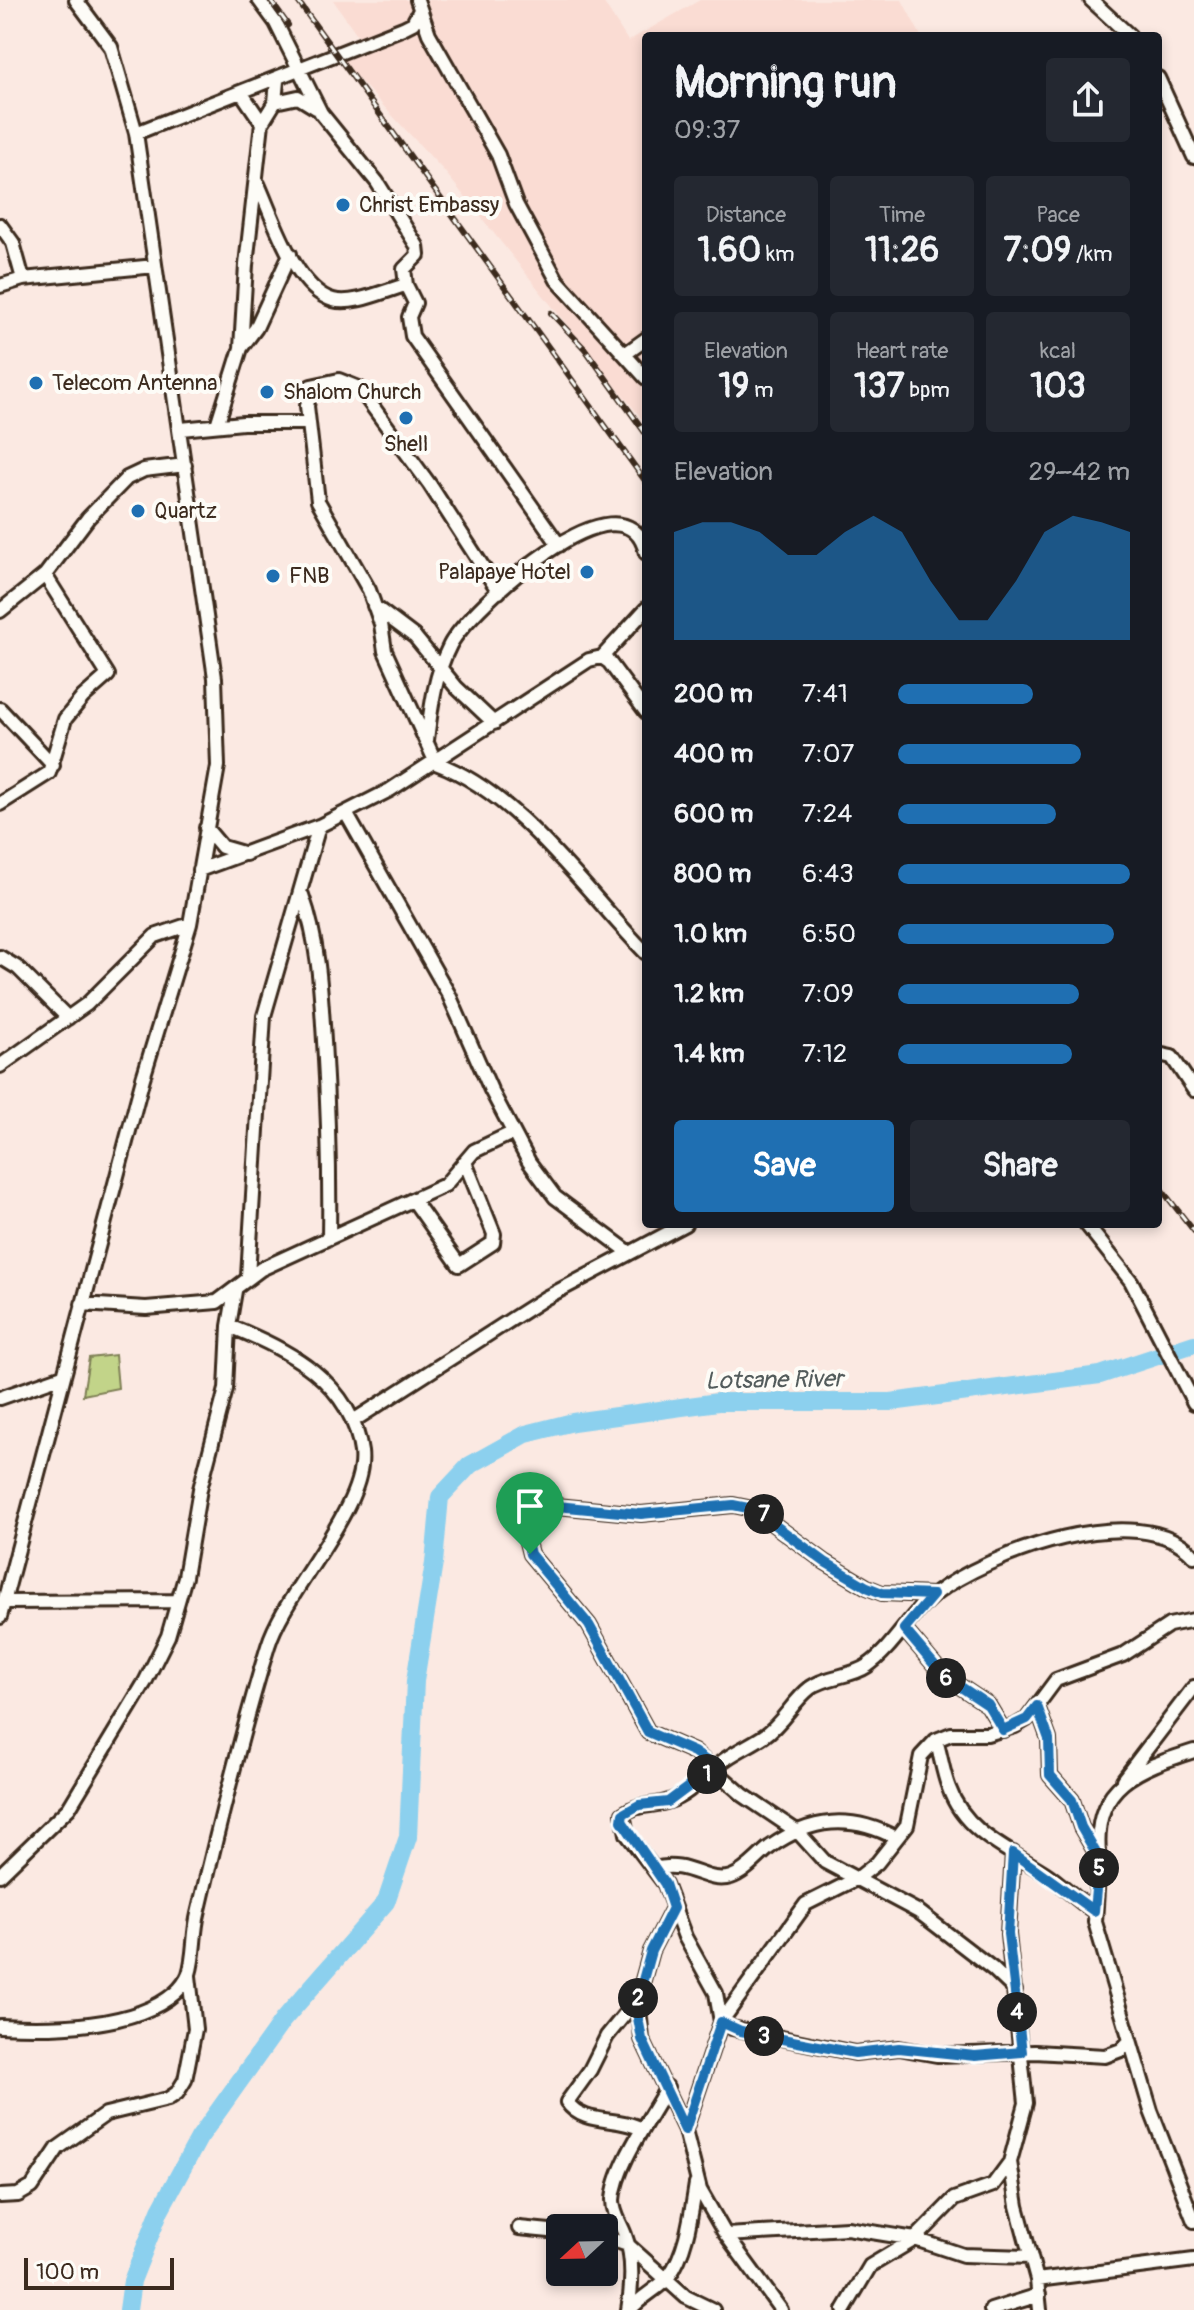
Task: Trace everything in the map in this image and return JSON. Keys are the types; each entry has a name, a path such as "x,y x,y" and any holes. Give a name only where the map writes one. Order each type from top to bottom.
{"street":[{"path":"0,1617 143,1078 190,924 218,766 215,678 136,133 111,47 76,0"},
{"path":"259,0 276,23 321,113"},
{"path":"1091,0 1122,32"},
{"path":"136,133 277,81 403,28 413,23 418,5"},
{"path":"418,5 456,84 498,155 516,204 557,280 642,373"},
{"path":"217,425 241,348 246,265 262,123 275,102 277,81"},
{"path":"1162,87 1194,157"},
{"path":"241,92 262,123"},
{"path":"275,102 298,97 311,103 377,182 417,246 418,255 404,269 406,285 415,303 409,317 412,336 559,545"},
{"path":"257,183 290,254 315,290 334,301 406,285"},
{"path":"0,225 13,243 23,279"},
{"path":"241,348 256,328 290,254"},
{"path":"0,286 23,279 155,266"},
{"path":"625,354 642,342"},
{"path":"499,592 430,485 359,388 339,380 311,386 307,392 318,501 374,606 385,651 436,763 462,772 485,788 539,837 642,949"},
{"path":"181,429 309,423"},
{"path":"0,611 45,575 88,518 127,478 144,470 185,465"},
{"path":"427,742 441,666 451,643 499,592 582,531 619,521 633,528 642,545"},
{"path":"0,804 49,773 65,719 83,697 108,675 45,575"},
{"path":"374,606 415,637 456,687 494,723"},
{"path":"199,870 319,826 436,763 570,671 589,660 602,657 642,613"},
{"path":"602,657 618,672 642,706"},
{"path":"0,709 53,765"},
{"path":"346,813 453,1003 512,1133 555,1197 630,1253"},
{"path":"248,1276 264,1016 302,895 319,826"},
{"path":"206,828 222,847 246,854"},
{"path":"302,895 312,929 320,980 330,1168 329,1238"},
{"path":"0,1066 68,1018 109,984 155,936 190,924"},
{"path":"0,957 18,968 68,1018"},
{"path":"1162,1055 1172,1057 1194,1090"},
{"path":"82,1304 122,1308 191,1307 217,1302 235,1291 248,1276 445,1185 474,1151 512,1133"},
{"path":"414,1201 459,1265 493,1243 494,1234 465,1162"},
{"path":"353,1421 545,1298 677,1228"},
{"path":"1089,1228 1131,1281 1194,1403"},
{"path":"0,1875 69,1808 145,1682 168,1636 200,1489 226,1389 229,1326 235,1291"},
{"path":"0,2196 18,2195 32,2187 58,2148 106,2114 168,2099 177,2093 185,2080 195,2029 189,1976 197,1917 247,1713 275,1621 342,1518 361,1468 361,1453 353,1421 343,1403 293,1354 229,1326"},
{"path":"0,1398 63,1376"},
{"path":"933,1595 882,1593 867,1587 825,1562 753,1509 733,1505 641,1514 521,1506 530,1554 589,1625 648,1732 694,1752 715,1767 743,1795 798,1832 825,1862 932,1921 1015,1990"},
{"path":"721,2022 716,1993 673,1908 665,1884 627,1834 623,1814 639,1805 668,1802 767,1734 809,1689 866,1667 933,1595 1013,1553 1102,1531 1128,1531 1173,1539 1194,1556"},
{"path":"4,1602 178,1601"},
{"path":"685,2130 721,2022 806,1904 858,1878 877,1863 907,1825 912,1811 913,1779 921,1756 936,1740 951,1734 1003,1730 1027,1719 1056,1680 1123,1655 1169,1625 1194,1620"},
{"path":"904,1629 943,1675 988,1705 1003,1730"},
{"path":"1194,1687 1103,1810 1097,1835 1099,1858 1094,1911 1151,2111 1194,2221"},
{"path":"1037,1706 1049,1739 1050,1775 1072,1800 1081,1827 1099,1858"},
{"path":"936,1740 956,1803 984,1836 1094,1911"},
{"path":"1121,1783 1142,1770 1194,1751"},
{"path":"654,1869 679,1865 718,1879 730,1877 771,1847 812,1825 846,1821 876,1828 896,1838"},
{"path":"844,2310 870,2266 915,2239 950,2201 993,2185 1010,2162 1026,2103 1008,1934 1013,1853"},
{"path":"673,1908 651,1951 638,1998 642,2039 685,2130 697,2181 726,2235 781,2310"},
{"path":"0,2026 63,2027 141,2012 175,1993 189,1976"},
{"path":"638,1998 607,2036 590,2070 567,2102 587,2116 630,2123 641,2129"},
{"path":"721,2022 753,2034 855,2053 899,2048 962,2056 1022,2052 1105,2056 1121,2050 1129,2042"},
{"path":"629,2310 628,2245 616,2218 613,2196 641,2129 667,2087"},
{"path":"1010,2162 1037,2280 1040,2310"},
{"path":"629,2310 641,2296 667,2278 684,2242 697,2181"},
{"path":"519,2228 546,2231"},
{"path":"726,2235 847,2228 915,2239 963,2255 1031,2257"},
{"path":"618,2242 628,2245 686,2297 713,2310"},
{"path":"1037,2280 1194,2260"},
{"path":"991,2310 1039,2295"}],"shaded area":[{"path":"333,0 602,0 628,41 642,33 642,419 445,172 335,54 363,43"},
{"path":"700,0 902,0 919,32 644,32"}],"green space":[{"path":"115,1355 118,1388 83,1395 89,1358"}],"waterway":[{"name":"Lotsane River","path":"128,2310 132,2281 160,2210 199,2138 283,2020 386,1902 408,1837 415,1681 434,1563 440,1497 470,1465 526,1434 573,1422 718,1402 891,1402 1100,1375 1194,1344"}],"railway":[{"path":"270,0 288,25"},
{"path":"297,0 642,476"},
{"path":"551,313 585,349 642,428"},
{"path":"1162,1190 1194,1231"}],"place":[{"name":"Christ Embassy","path":"343,205"},
{"name":"Telecom Antenna","path":"36,383"},
{"name":"Shalom Church","path":"267,392"},
{"name":"Shell","path":"406,418"},
{"name":"Quartz","path":"138,511"},
{"name":"Palapaye Hotel","path":"587,572"},
{"name":"FNB","path":"273,576"}],"route":[{"path":"525,1503 587,1512 641,1514 733,1505 761,1512 825,1562 867,1587 882,1593 933,1595 904,1629 943,1675 988,1705 1003,1730 1027,1719 1037,1706 1049,1739 1050,1775 1072,1800 1081,1827 1099,1858 1094,1911 1076,1900 1051,1877 1013,1853 1008,1934 1022,2052 937,2055 914,2048 899,2048 840,2052 741,2031 721,2022 705,2062 685,2130 667,2087 646,2049 638,2018 638,1998 651,1951 673,1908 665,1884 627,1834 622,1821 623,1814 639,1805 668,1802 715,1767 694,1752 648,1732 589,1625 530,1554 519,1509 525,1503"}]}
